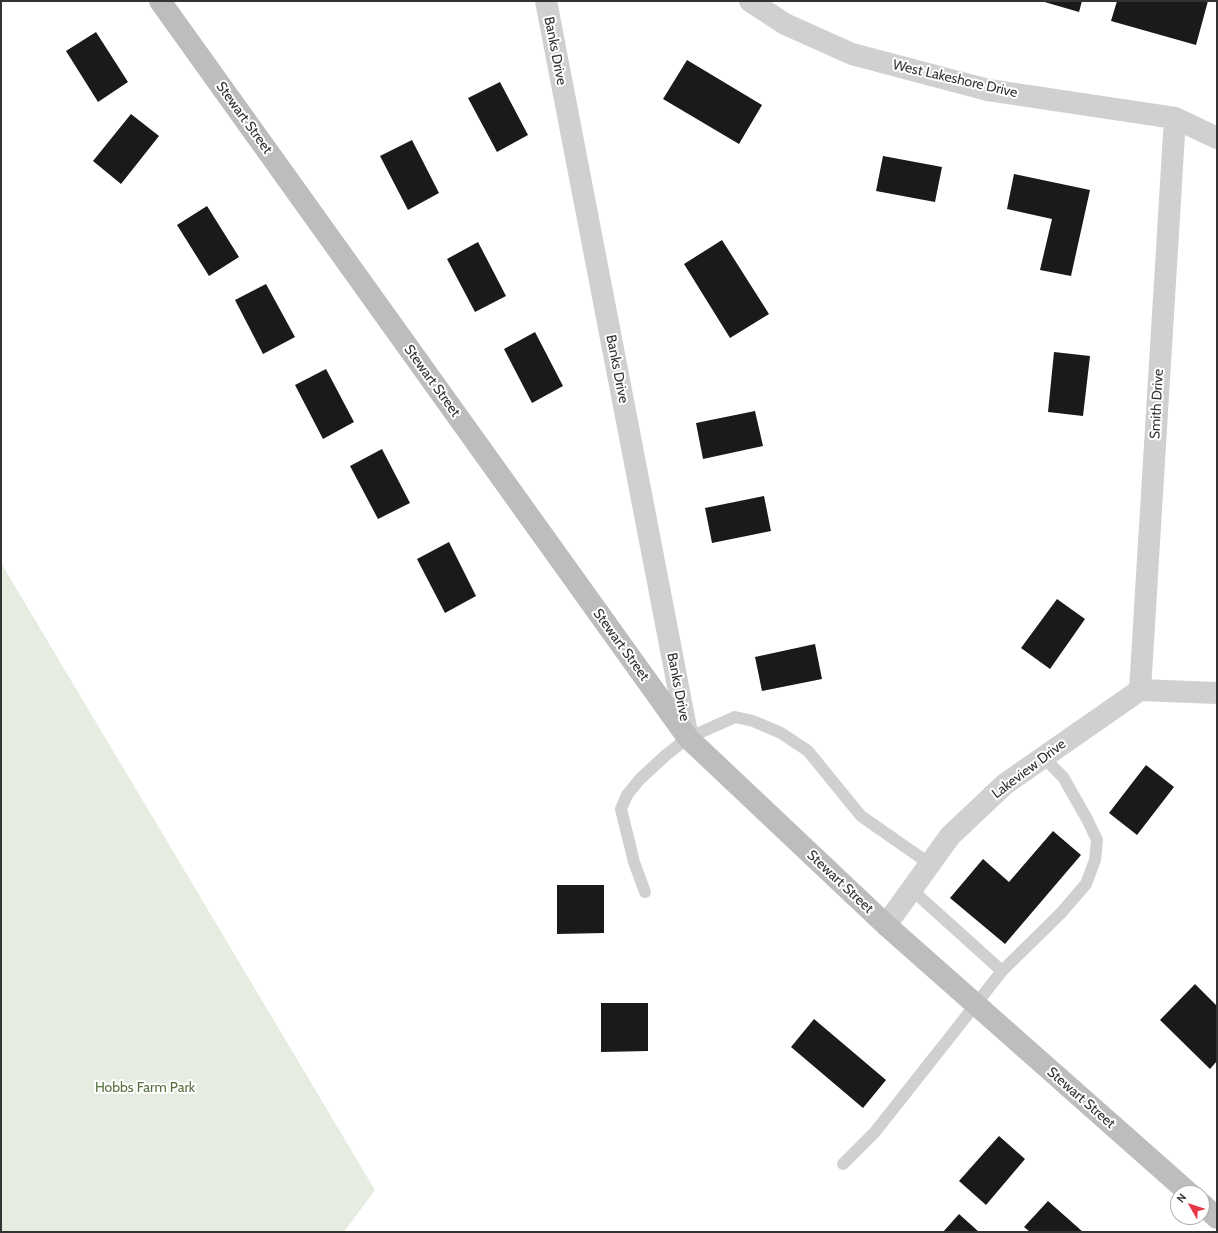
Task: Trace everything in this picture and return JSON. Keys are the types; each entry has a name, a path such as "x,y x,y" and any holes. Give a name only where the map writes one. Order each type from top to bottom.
{"street":[{"name":"Stewart Street","path":"160,1 688,738 886,925 1180,1185"},
{"name":"Banks Drive","path":"546,1 688,738"},
{"name":"West Lakeshore Drive","path":"750,1 785,24 852,54 988,90 1175,118 1217,138"},
{"name":"Smith Drive","path":"1140,690 1175,118"},
{"path":"1140,690 1217,693"},
{"name":"Lakeview Drive","path":"886,925 950,836 1005,784 1140,690"}],"lane":[{"path":"645,892 634,862 621,809 627,795 640,779 666,755 688,738 735,717 753,721 780,733 808,751 861,816 930,864"},
{"path":"843,1164 875,1132 1002,971 1061,913 1086,884 1095,860 1097,840 1063,777 1043,758"},
{"path":"912,890 1002,971"}],"green space":[{"name":"Hobbs Farm Park","path":"1,563 375,1190 344,1232 1,1232"}],"building":[{"path":"1041,1 1082,1 1079,12"},
{"path":"1117,1 1208,1 1196,45 1111,21"},
{"path":"96,32 128,82 98,102 66,51"},
{"path":"687,60 762,105 739,144 663,99"},
{"path":"500,82 528,135 497,152 468,98"},
{"path":"131,114 159,136 121,184 93,161"},
{"path":"412,140 439,193 408,210 380,156"},
{"path":"883,156 942,167 935,202 876,191"},
{"path":"1014,174 1090,190 1071,276 1040,270 1052,219 1007,209"},
{"path":"207,206 239,257 209,276 177,225"},
{"path":"722,240 769,314 730,338 684,264"},
{"path":"478,242 506,296 475,312 447,259"},
{"path":"266,284 295,337 263,354 235,300"},
{"path":"535,332 563,386 532,403 504,349"},
{"path":"1054,352 1090,356 1083,416 1048,412"},
{"path":"326,369 354,422 323,439 295,385"},
{"path":"755,411 763,446 703,459 696,423"},
{"path":"382,449 410,503 378,519 350,466"},
{"path":"764,496 771,531 712,543 705,508"},
{"path":"449,542 476,596 445,613 417,559"},
{"path":"1057,599 1085,619 1050,669 1021,648"},
{"path":"815,644 822,679 762,691 755,657"},
{"path":"1146,765 1174,787 1137,835 1109,813"},
{"path":"1053,831 1081,855 1005,944 950,898 983,859 1009,882"},
{"path":"557,885 604,885 604,933 557,934"},
{"path":"1195,984 1217,1006 1217,1061 1210,1069 1160,1020"},
{"path":"601,1003 648,1003 648,1051 601,1052"},
{"path":"814,1019 886,1080 863,1108 791,1047"},
{"path":"999,1136 1025,1159 986,1205 959,1181"},
{"path":"1048,1201 1083,1232 1030,1232 1024,1227"},
{"path":"959,1214 979,1232 943,1232"}]}
